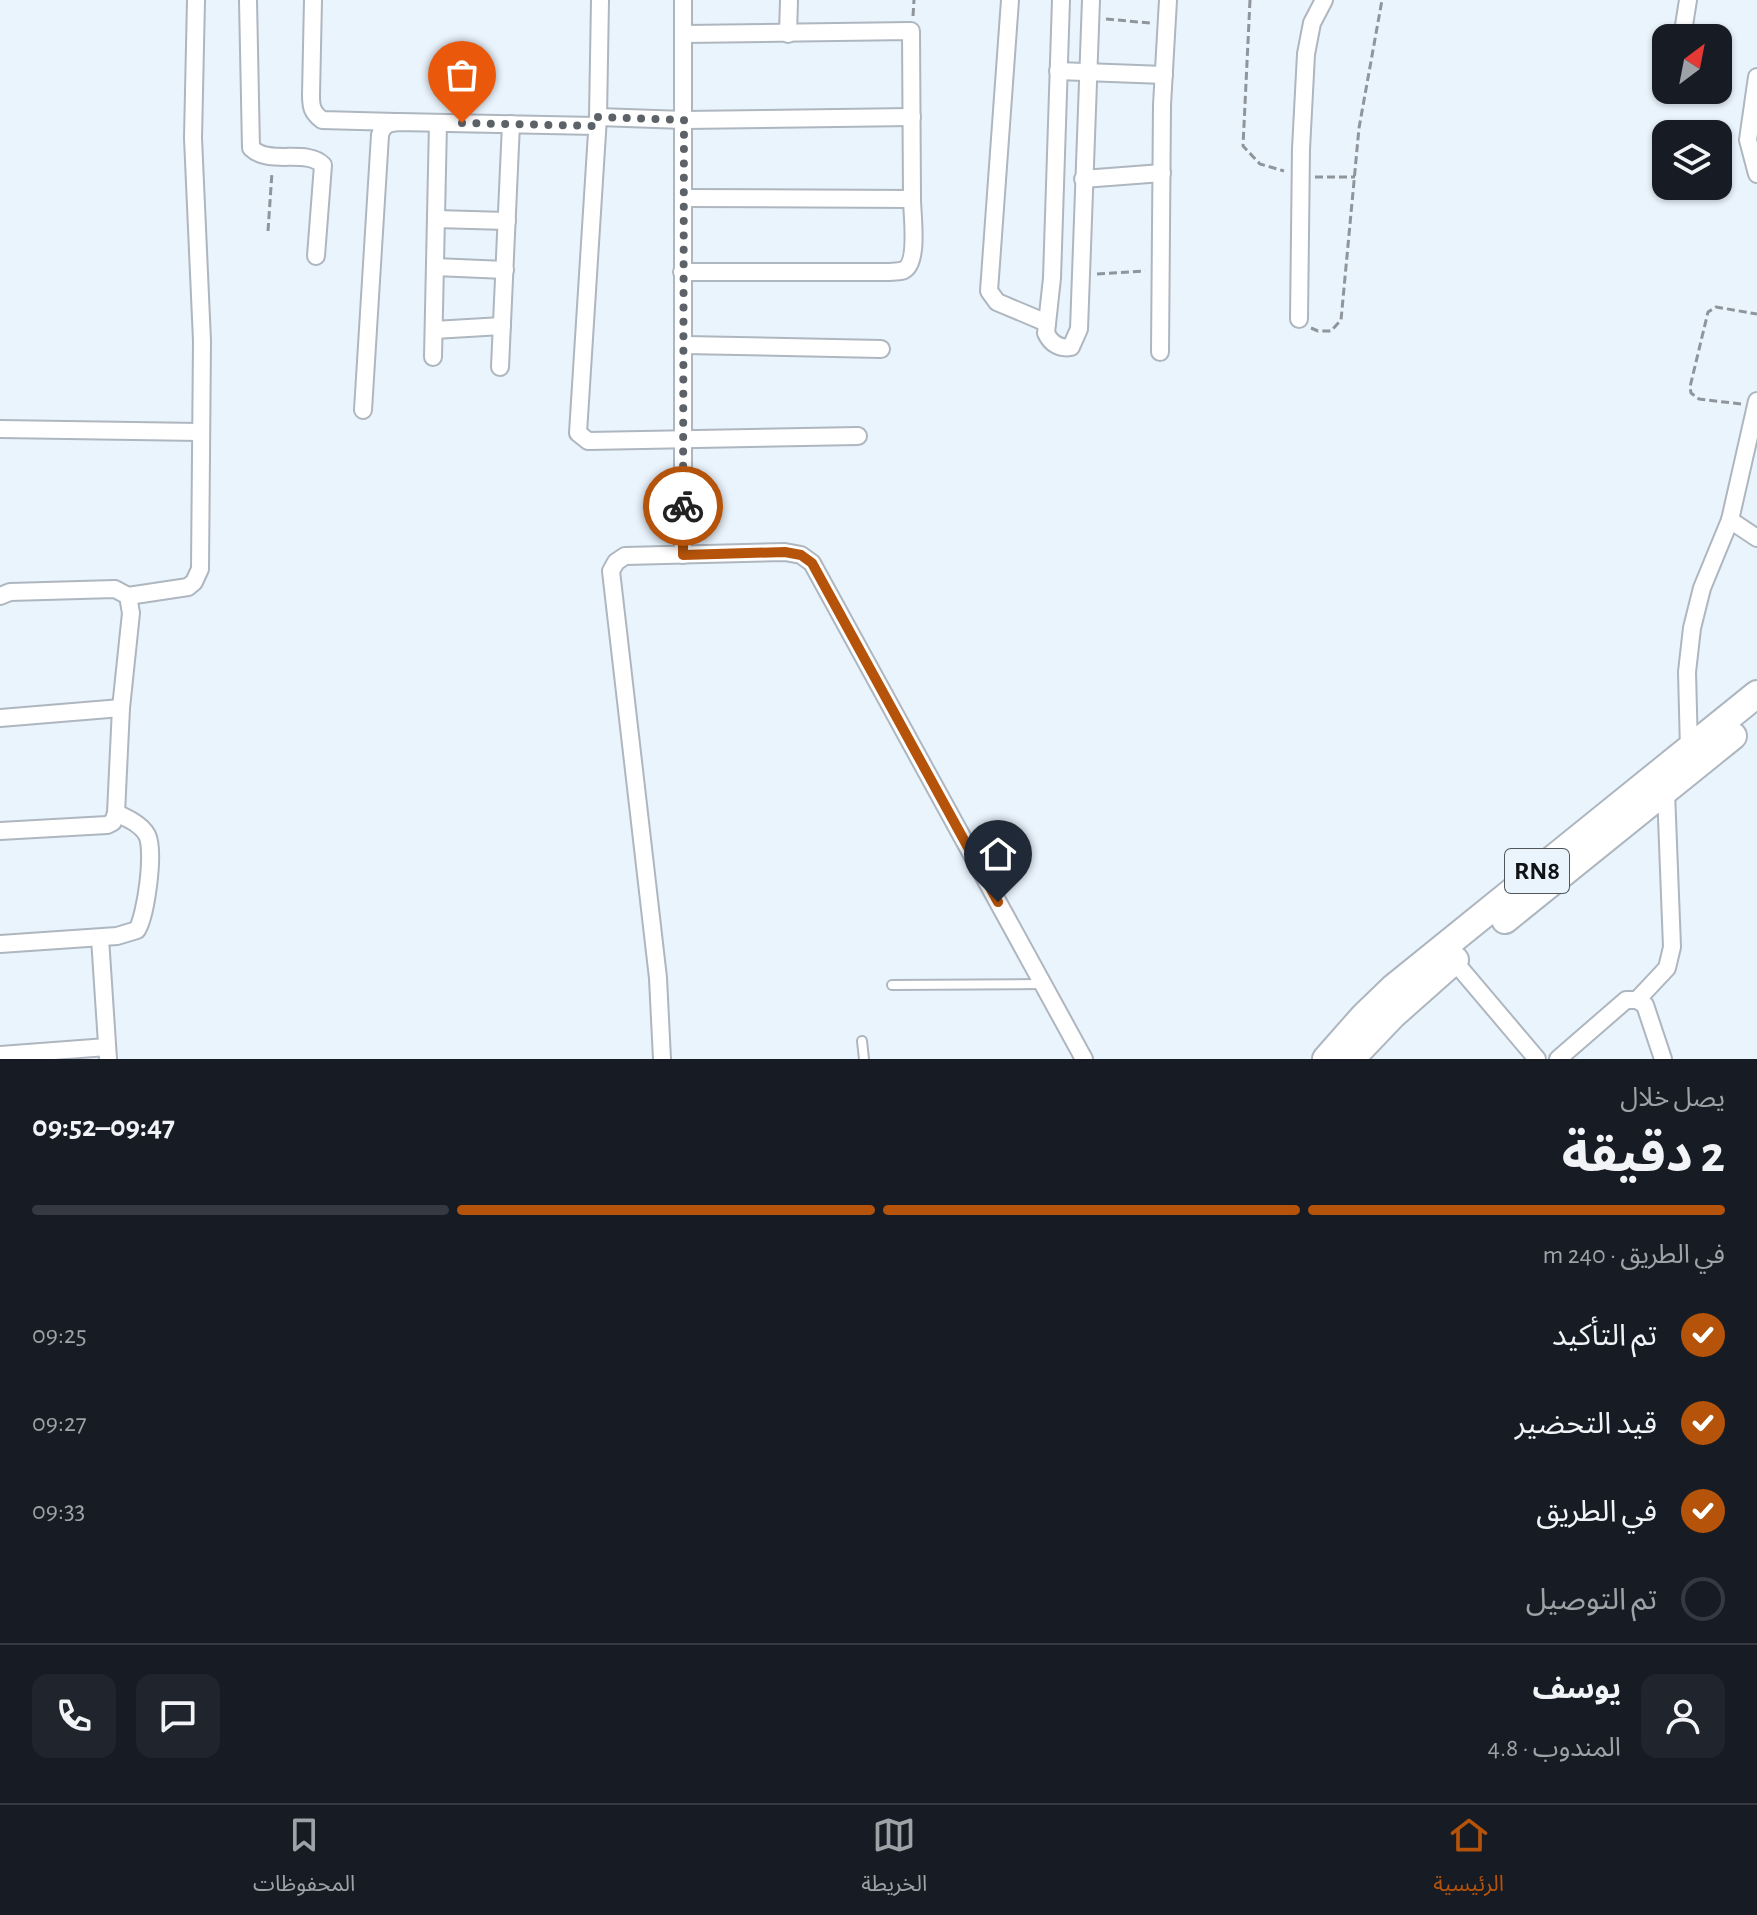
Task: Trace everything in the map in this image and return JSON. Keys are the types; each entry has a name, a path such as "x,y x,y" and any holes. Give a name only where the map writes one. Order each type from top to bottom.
{"main road":[{"name":"RN8","path":"1326,1059 1393,988 1757,694"},
{"name":"RN8","path":"1358,1053 1454,961 1757,716"}],"street":[{"path":"0,596 10,592 115,589 128,596 188,587 198,575 202,341 193,138 196,0"},
{"path":"248,0 251,148 256,153 317,160 323,165 316,256"},
{"path":"313,0 311,107 322,120 511,124 912,117"},
{"path":"600,0 598,122 578,433 588,441 858,436"},
{"path":"683,0 683,555"},
{"path":"788,34 789,0"},
{"path":"1010,0 989,291 997,302 1047,323"},
{"path":"1061,0 1052,278 1046,333 1050,341 1061,347 1071,347 1079,329 1091,0"},
{"path":"1160,352 1168,0"},
{"path":"1299,319 1301,176 1309,34 1324,0"},
{"path":"1684,24 1688,0"},
{"path":"682,272 890,272 904,269 911,262 913,247 911,31 685,34"},
{"path":"1058,71 1164,75"},
{"path":"1757,77 1748,140 1757,174"},
{"path":"363,410 380,135 385,125 399,122"},
{"path":"433,357 438,123"},
{"path":"500,367 511,124"},
{"path":"1083,179 1162,173"},
{"path":"684,198 912,199"},
{"path":"436,219 507,221"},
{"path":"435,267 505,270"},
{"path":"434,330 502,326"},
{"path":"685,345 881,349"},
{"path":"1689,749 1687,672 1692,628 1702,588 1730,520 1757,403"},
{"path":"0,429 200,432"},
{"path":"1730,520 1757,538"},
{"path":"662,1059 659,989 611,571 616,562 625,556 785,552 801,555 812,563 1084,1059"},
{"path":"0,831 109,825 116,813 121,708 131,613 128,596"},
{"path":"0,718 121,708"},
{"path":"1637,1000 1667,968 1672,947 1666,792"},
{"path":"0,944 100,938 134,932 142,921 146,907 148,838 140,826 116,813"},
{"path":"0,1055 108,1053 100,938"},
{"path":"1454,961 1537,1059"},
{"path":"1558,1059 1626,1000 1637,1000 1645,1005 1663,1059"}],"lane":[{"path":"892,985 1043,984"},
{"path":"862,1041 864,1059"}],"path":[{"path":"1250,0 1243,146 1260,164 1301,176 1356,177"},
{"path":"1299,319 1318,331 1331,331 1341,320 1359,128 1382,0"},
{"path":"1090,18 1166,24"},
{"path":"268,231 272,156"},
{"path":"1080,275 1161,270"},
{"path":"1757,314 1716,307 1708,312 1690,387 1693,396 1699,399 1757,403"}],"way so far":[{"path":"462,123 597,126 598,117 684,120 683,506"}],"route":[{"path":"683,506 683,555 785,552 801,555 812,563 998,902"}]}
